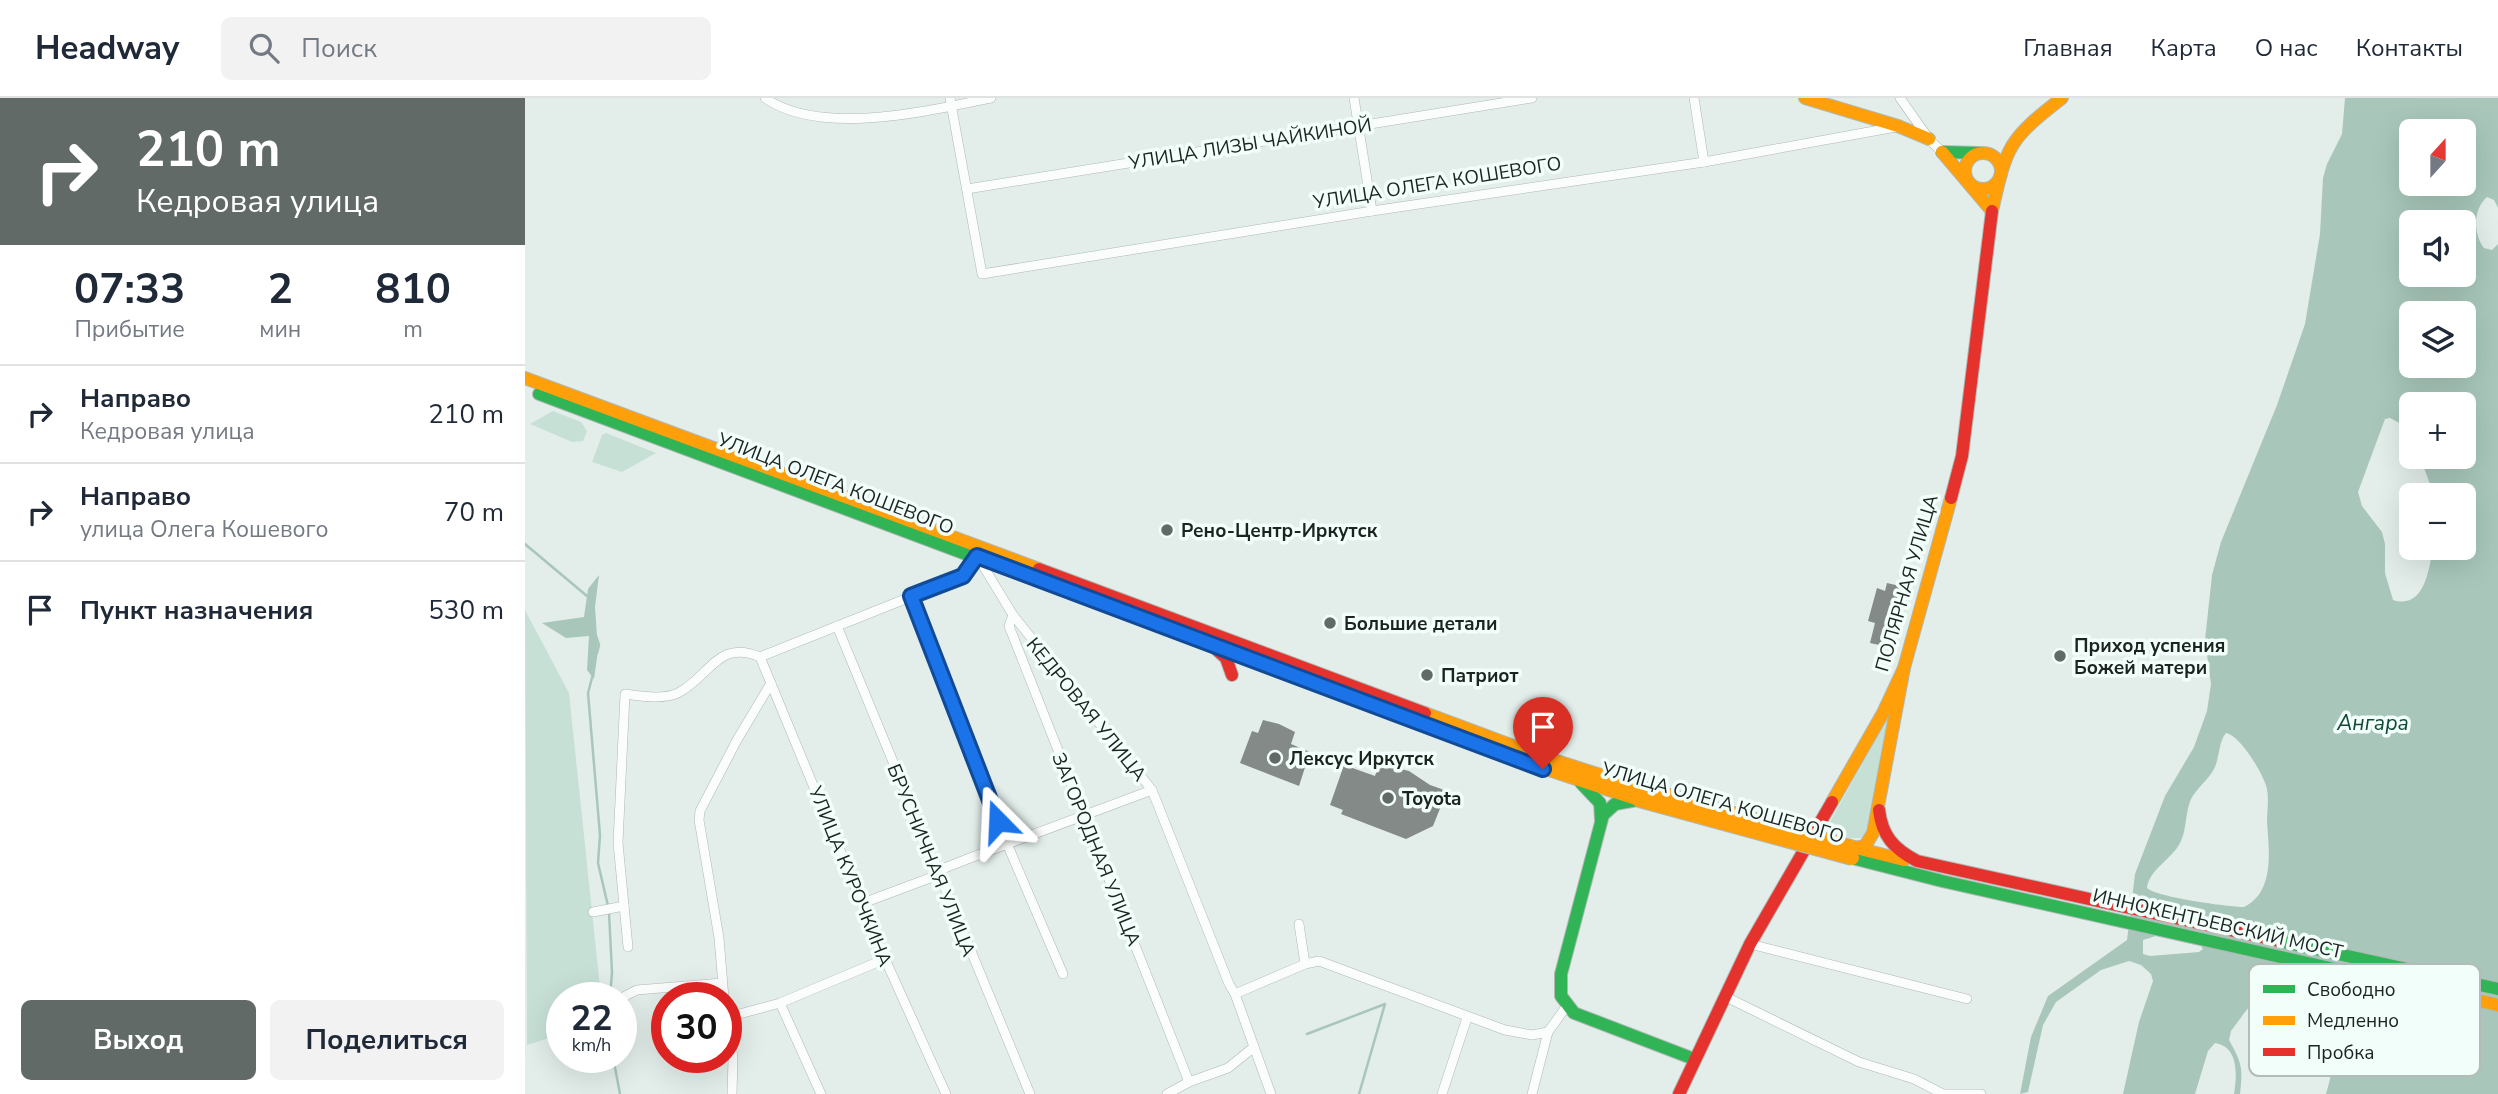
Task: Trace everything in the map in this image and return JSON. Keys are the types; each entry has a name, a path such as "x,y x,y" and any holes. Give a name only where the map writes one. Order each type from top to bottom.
{"main road":[{"path":"1805,98 1898,126 1929,139"},
{"name":"ПОЛЯРНАЯ УЛИЦА","path":"1679,1094 1750,944 1884,713 1904,668 1962,456 1992,211 2000,179 2010,146 2032,122 2062,98"},
{"path":"1942,152 1982,153 2010,146"},
{"path":"1942,152 1992,211"},
{"path":"1982,153 1998,160 2002,171 1994,186 1983,190 1968,182 1965,171 1968,161 1982,153"},
{"name":"УЛИЦА ОЛЕГА КОШЕВОГО","path":"525,378 560,396 977,556 1577,780 1640,794 1853,853 2053,899"},
{"name":"УЛИЦА ОЛЕГА КОШЕВОГО","path":"525,388 560,396 1640,794"},
{"path":"1203,642 1226,658 1232,675"},
{"path":"1853,853 1872,838 1904,668"},
{"path":"1577,780 1597,798 1601,808 1601,820 1559,981 1559,991 1566,1007 1583,1017 1694,1059"},
{"path":"1601,820 1615,804 1640,794"},
{"path":"1879,810 1882,832 1889,844 1917,861 2053,899"},
{"name":"УЛИЦА ОЛЕГА КОШЕВОГО","path":"1853,853 1943,869"},
{"name":"ИННОКЕНТЬЕВСКИЙ МОСТ","path":"2053,899 2374,964"},
{"name":"ИННОКЕНТЬЕВСКИЙ МОСТ","path":"2053,899 2326,964"},
{"name":"ИННОКЕНТЬЕВСКИЙ МОСТ","path":"2480,985 2498,989"},
{"name":"ИННОКЕНТЬЕВСКИЙ МОСТ","path":"2480,1001 2498,1005"}],"street":[{"path":"765,98 801,113 853,118 991,98"},
{"path":"1354,98 1372,211"},
{"name":"УЛИЦА ЛИЗЫ ЧАЙКИНОЙ","path":"967,189 1532,98"},
{"path":"1694,98 1705,162"},
{"path":"1900,98 1929,139 1942,152"},
{"path":"950,102 967,189"},
{"name":"УЛИЦА ОЛЕГА КОШЕВОГО","path":"967,189 982,274 1372,211 1705,162 1898,126"},
{"path":"628,947 618,843 625,694 649,697 677,694 700,677 718,657 743,650 760,657 963,576 977,556"},
{"name":"КЕДРОВАЯ УЛИЦА","path":"977,556 1013,615 1152,790 1235,994 1271,1094"},
{"path":"911,596 1008,846 1063,974"},
{"name":"ЗАГОРОДНАЯ УЛИЦА","path":"1013,615 1009,626 1189,1082"},
{"name":"БРУСНИЧНАЯ УЛИЦА","path":"837,626 937,875 1030,1094"},
{"name":"УЛИЦА КУРОЧКИНА","path":"760,657 885,959 946,1094"},
{"path":"722,982 719,938 699,821 700,811 771,683"},
{"path":"863,902 937,875 942,869 1152,790"},
{"path":"593,912 625,906"},
{"path":"1299,924 1305,964"},
{"path":"1750,944 1967,999"},
{"path":"742,1010 781,1003 885,959"},
{"path":"1235,994 1305,964 1319,961 1505,1030 1532,1035 1548,1032"},
{"path":"1724,996 1859,1062 1914,1079 1943,1094 1981,1094"},
{"path":"781,1003 821,1094"},
{"path":"1532,1094 1548,1032 1566,1007"},
{"path":"1442,1094 1467,1018"},
{"path":"1167,1094 1189,1082 1228,1068 1254,1047"},
{"path":"733,1073 733,1094"}],"shaded area":[{"path":"553,411 581,422 587,431 583,441 572,442 530,424"},
{"path":"606,433 656,453 622,472 592,462 602,435"},
{"path":"525,610 569,693 599,982 546,982 546,1039 527,1045"},
{"path":"1888,717 1871,825 1862,838 1848,838 1830,822"}],"water":[{"name":"Ангара","path":"2345,98 2498,98 2498,208 2494,200 2487,197 2479,208 2476,222 2476,210 2399,210 2399,287 2476,287 2476,229 2484,248 2492,250 2498,244 2498,1094 2326,1094 2331,1076 2480,1076 2480,964 2249,964 2249,1007 2231,1031 2229,1040 2241,1066 2240,1094 2234,1094 2236,1071 2232,1056 2229,1050 2215,1043 2208,1051 2195,1094 2123,1094 2139,1022 2153,981 2151,974 2141,965 2129,961 2101,970 2056,1002 2043,1025 2028,1092 2020,1094 2031,1037 2048,996 2127,940 2135,874 2165,796 2194,747 2207,711 2211,684 2205,640 2212,575 2221,542 2277,405 2305,324 2320,234 2323,178 2342,134","holes":["2226,733 2251,757 2268,793 2269,857 2261,891 2244,907 2178,898 2147,888 2152,875 2181,841 2191,799 2214,769","2156,936 2201,946 2203,949 2199,952 2150,956 2143,954 2143,940"]},
{"path":"599,575 595,607 598,651 594,679 587,670 589,636 566,638 542,623 584,617 588,589"}],"building":[{"path":"1887,583 1900,586 1884,646 1870,643 1875,623 1868,621 1877,588 1885,591"},
{"name":"Лексус Иркутск","path":"1263,720 1295,732 1291,744 1310,752 1299,786 1240,763 1252,731 1258,733"},
{"name":"Toyota","path":"1379,764 1409,771 1430,785 1447,791 1433,826 1406,839 1341,814 1343,810 1330,805 1344,765 1375,776"}],"waterway":[{"path":"525,544 587,596"},
{"path":"596,636 599,645 597,653"},
{"path":"593,674 588,693 600,835 598,863 608,906"},
{"path":"609,913 611,982"},
{"path":"1307,1034 1385,1004 1359,1094"},
{"path":"616,1073 620,1094"}],"traffic: fast":[{"path":"1942,152 1980,153"},
{"path":"539,394 1102,605"},
{"path":"1581,783 1600,803 1601,820"},
{"path":"1637,800 1615,804 1603,815 1561,974 1561,996 1574,1013 1694,1059"},
{"path":"1852,858 1942,881 2312,964"},
{"path":"2279,941 2384,964"},
{"path":"2480,985 2498,989"}],"traffic: slow":[{"path":"1805,98 1898,126 1929,139"},
{"path":"1992,211 2002,171 2012,146 2030,124 2062,98"},
{"path":"1942,152 1992,211"},
{"path":"1983,153 1996,158 2001,171 1996,184 1983,189 1970,184 1965,171 1970,158 1983,153"},
{"path":"525,378 1039,569"},
{"path":"1832,802 1883,713 1904,668 1951,498"},
{"path":"1102,605 1501,754 1639,800"},
{"path":"1854,848 1865,846 1873,833 1904,668"},
{"path":"1425,713 1535,754 1641,788"},
{"path":"1641,788 1854,848"},
{"path":"1639,800 1852,858"},
{"path":"1856,848 1904,860"},
{"path":"2480,1001 2498,1005"}],"traffic: jam":[{"path":"1951,498 1962,456 1992,211"},
{"path":"1039,569 1425,713"},
{"path":"1217,650 1226,658 1232,675"},
{"path":"1679,1094 1750,944 1832,802"},
{"path":"1879,810 1883,827 1891,841 1917,861 2279,941"}],"place":[{"name":"Рено-Центр-Иркутск","path":"1167,530"},
{"name":"Большие детали","path":"1330,623"},
{"name":"Приход успения Божей матери","path":"2060,656"},
{"name":"Патриот","path":"1427,675"},
{"name":"Лексус Иркутск","path":"1275,758"},
{"name":"Toyota","path":"1388,798"}],"route":[{"path":"998,821 911,596 963,576 977,556 1543,769"}]}
